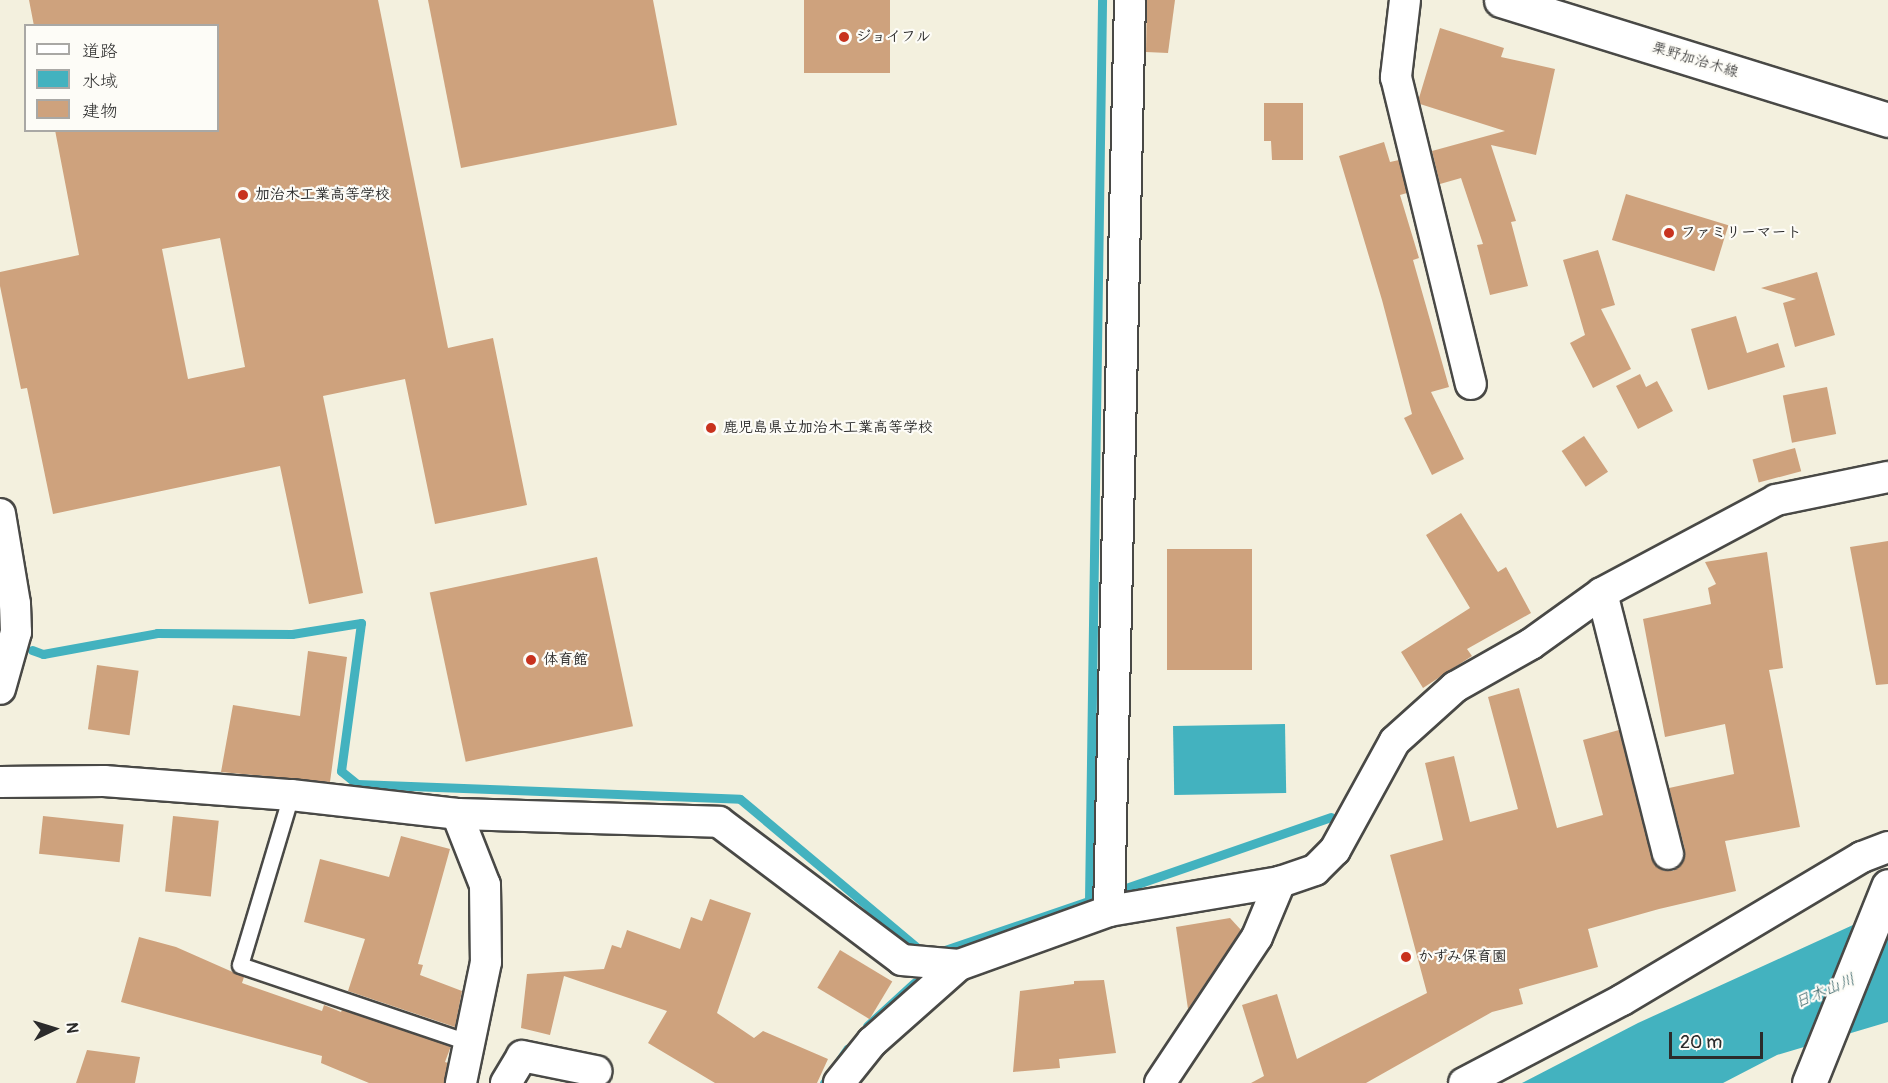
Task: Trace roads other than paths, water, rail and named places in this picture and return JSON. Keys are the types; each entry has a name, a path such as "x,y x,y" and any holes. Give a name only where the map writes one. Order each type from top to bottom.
{"main road":[{"name":"栗野加治木線","path":"1501,0 1888,120"},
{"path":"1809,1083 1888,886"}],"street":[{"path":"1109,911 1130,0"},
{"path":"1405,0 1396,77 1471,384"},
{"path":"839,1083 872,1042 959,965 1109,911 1280,882 1315,870 1335,850 1395,741 1455,687 1531,644 1602,593 1776,500 1888,477"},
{"path":"0,514 15,603 16,632 0,689"},
{"path":"1602,593 1668,854"},
{"path":"0,782 104,781 291,795 457,814 719,822 902,960 959,965"},
{"path":"457,814 485,885 486,962 461,1083"},
{"path":"1464,1083 1622,1000 1862,857 1888,847"},
{"path":"1160,1083 1257,937 1280,882"},
{"path":"506,1083 522,1056 596,1071"}],"lane":[{"path":"291,795 240,965 468,1042"}],"water":[{"path":"1285,724 1286,793 1174,795 1173,726"},
{"name":"日木山川","path":"1888,909 1888,1022 1777,1055 1723,1083 1522,1083 1638,1023"}],"waterway":[{"path":"939,952 1089,901 1102,0"},
{"path":"32,650 43,654 157,633 292,634 361,623 341,771 357,784 740,799 919,949 926,951"},
{"path":"1123,889 1331,817"},
{"path":"867,1026 914,983"},
{"path":"824,1083 848,1048"}],"place":[{"name":"ジョイフル","path":"844,37"},
{"name":"加治木工業高等学校","path":"243,195"},
{"name":"ファミリーマート","path":"1669,233"},
{"name":"鹿児島県立加治木工業高等学校","path":"711,428"},
{"name":"体育館","path":"531,660"},
{"name":"かずみ保育園","path":"1406,957"}]}
